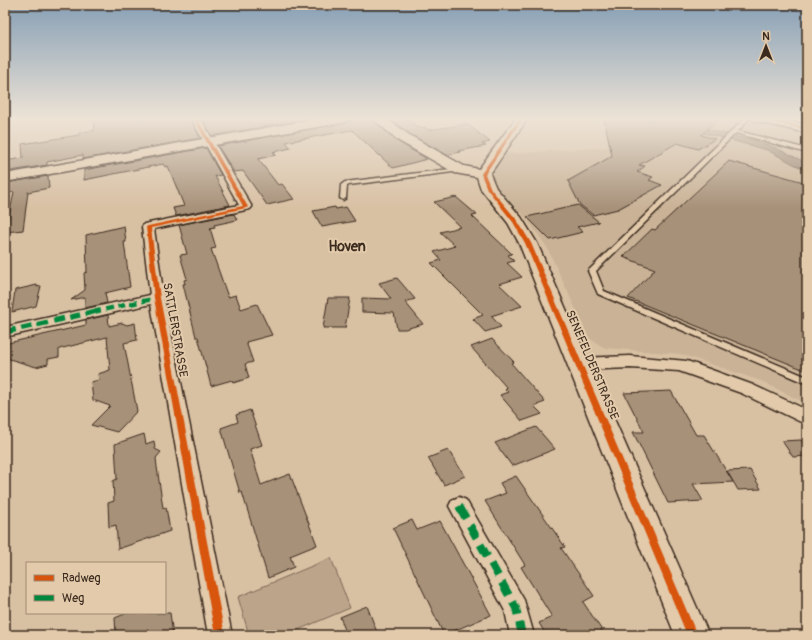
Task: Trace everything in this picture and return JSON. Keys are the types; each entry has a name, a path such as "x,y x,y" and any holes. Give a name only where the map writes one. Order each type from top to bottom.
{"main road":[{"path":"5,178 176,148"},
{"path":"421,148 459,170 483,174 501,148"},
{"name":"SENEFELDERSTRASSE","path":"483,174 489,189 515,221 528,243 580,364 692,635"}],"street":[{"name":"SATTLERSTRASSE","path":"212,148 246,207 148,227 157,298 220,635"},
{"path":"5,332 157,298"},
{"path":"580,364 630,362 681,365 747,389 807,418"},
{"path":"459,506 516,608 522,635"}],"lane":[{"path":"717,148 592,272 601,292 807,381"},
{"path":"795,148 807,151"},
{"path":"343,198 344,185 347,183 459,170"}],"shaded area":[{"path":"597,148 807,148 807,404 761,381 680,354 605,348 589,338 547,247 526,218 497,188 492,176 496,166 505,154"},
{"path":"759,148 776,148 807,163 807,171 767,150"},
{"path":"331,558 350,608 286,635 249,635 238,597"}],"building":[{"path":"22,148 145,148 83,159 83,155 47,162 47,165 5,172 5,161 23,158"},
{"path":"206,148 221,175 215,176 230,205 176,216 173,208 184,206 168,166 165,167 163,164 84,180 84,170"},
{"path":"219,148 291,148 273,152 276,155 258,159 278,185 282,184 294,199 267,205 243,171 234,172"},
{"path":"371,148 408,148 427,159 393,168"},
{"path":"434,148 476,148 458,151 460,152 447,155"},
{"path":"610,148 669,148 639,165 645,166 637,172 653,177 649,180 662,185 618,209 593,215 580,205 568,181 612,156"},
{"path":"729,161 807,183 807,371 628,298 655,269 623,257 652,229 655,230"},
{"path":"48,176 49,188 28,192 23,230 6,232 14,192 5,194 5,183"},
{"path":"456,197 477,215 472,216 512,254 508,255 514,261 507,263 522,277 499,284 522,306 491,316 501,327 485,332 473,319 483,315 431,263 441,260 434,252 455,246 440,232 460,227 434,202"},
{"path":"578,205 599,222 577,227 583,232 550,240 527,217"},
{"path":"335,207 336,209 346,207 355,221 322,227 313,211"},
{"path":"234,214 237,220 214,225 215,227 210,228 216,248 211,249 228,297 236,295 241,309 257,304 272,335 246,342 253,362 245,364 249,378 233,383 232,380 211,386 198,337 196,337 183,284 185,284 184,280 187,279 180,255 187,254 179,225"},
{"path":"124,226 126,242 124,242 130,287 105,293 107,303 85,308 85,297 71,300 85,290 84,273 87,272 86,235"},
{"path":"397,278 415,299 405,302 423,324 405,329 397,329 394,313 362,312 362,298 391,299 379,283"},
{"path":"37,285 37,287 41,286 36,306 12,312 15,290"},
{"path":"328,298 350,298 345,328 323,328"},
{"path":"108,315 109,326 122,323 127,325 135,323 137,340 124,343 137,411 117,432 91,425 110,406 93,400 91,382 99,380 98,374 110,370 107,337 59,349 59,357 48,359 48,364 36,367 6,358 8,343 86,325 86,320"},
{"path":"492,339 514,362 511,363 545,402 534,406 542,414 522,421 500,395 508,392 505,389 507,388 471,347"},
{"path":"671,391 696,435 704,435 733,482 693,484 703,501 668,503 633,432 644,432 624,393"},
{"path":"250,410 262,445 250,449 261,485 290,474 317,545 290,556 294,567 268,578 242,492 240,493 221,428 238,422 236,415"},
{"path":"536,427 555,449 512,466 495,443"},
{"path":"144,434 146,444 154,441 155,449 161,452 156,458 157,467 163,508 166,507 170,531 118,549 116,525 109,527 108,503 114,501 113,481 117,479 115,444"},
{"path":"801,440 807,448 807,456 793,457 782,441"},
{"path":"448,450 465,476 444,485 428,458"},
{"path":"750,470 761,489 738,490 727,471"},
{"path":"516,476 565,547 561,548 594,596 583,602 605,635 546,635 539,623 552,617 521,567 525,565 485,501 506,493 500,483"},
{"path":"412,520 417,530 440,521 491,615 444,635 393,528"},
{"path":"367,606 378,635 347,635 340,617"},
{"path":"170,613 173,635 116,635 115,618 125,614"}],"marked path":[{"path":"5,332 157,298"},
{"path":"459,506 516,608 522,635"}],"cycle path":[{"path":"212,148 246,207 148,227 157,298 220,635"},
{"path":"501,148 483,174 489,189 515,221 528,243 692,635"}],"district":[{"name":"Hoven","path":"347,246"}]}
